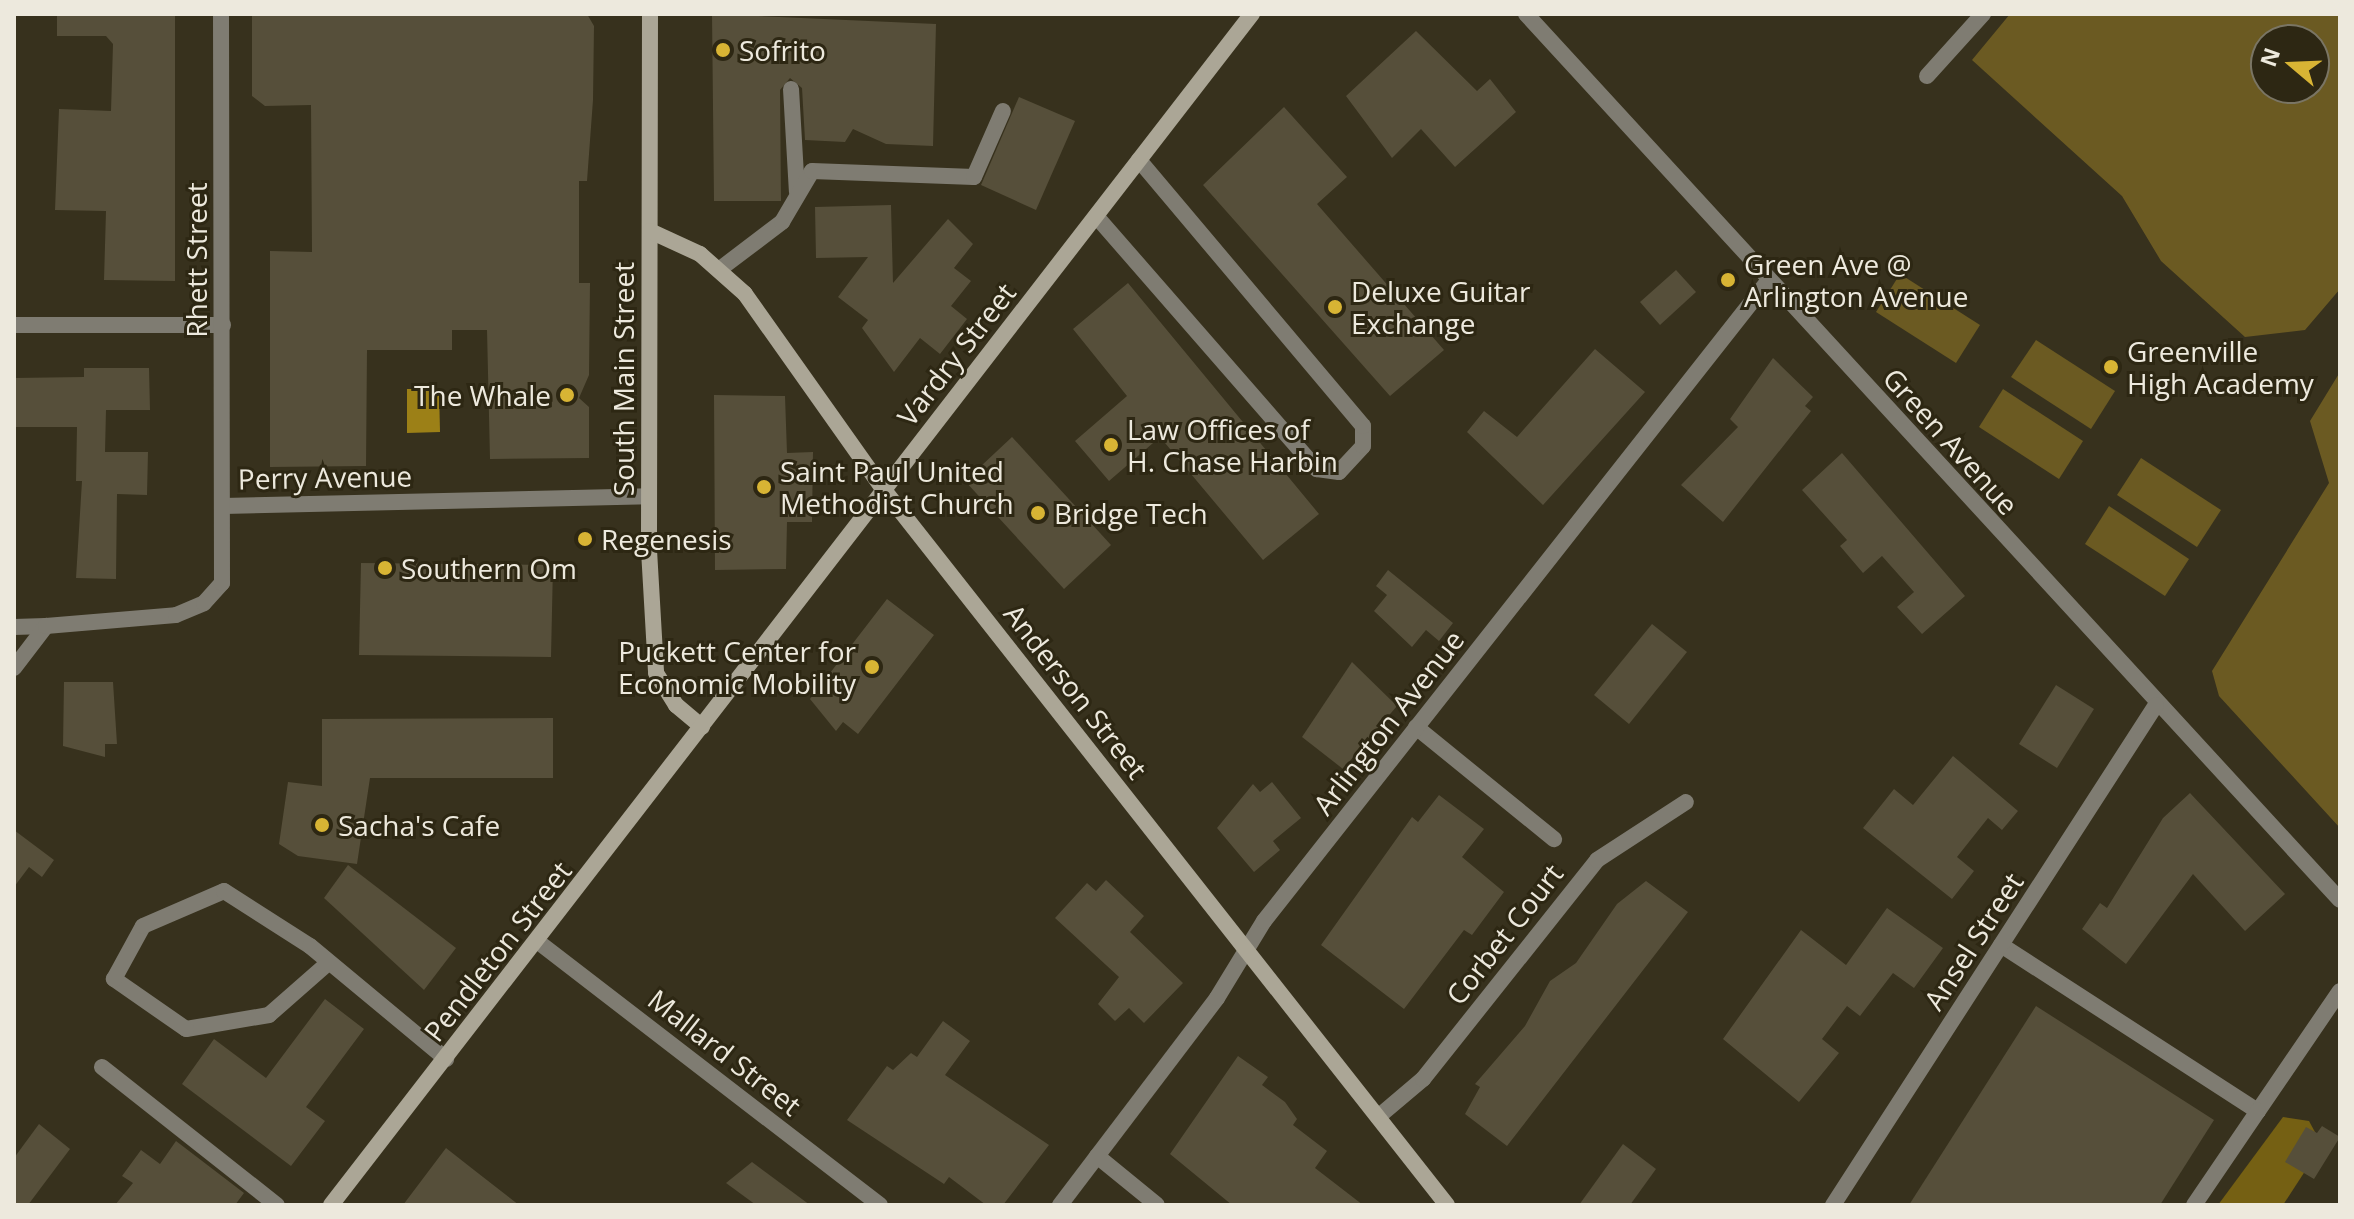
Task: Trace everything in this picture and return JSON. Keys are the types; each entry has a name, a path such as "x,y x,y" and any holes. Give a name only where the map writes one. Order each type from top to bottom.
{"main road":[{"name":"South Main Street","path":"650,14 649,496 656,673 676,705 702,727"},
{"name":"Vardry Street","path":"702,727 1252,14"},
{"name":"Anderson Street","path":"650,231 720,269 884,490 1447,1205"},
{"name":"Pendleton Street","path":"331,1205 702,727"}],"street":[{"name":"Rhett Street","path":"221,14 223,506"},
{"name":"Green Avenue","path":"1526,14 2156,705 2340,900"},
{"path":"1927,76 1983,14"},
{"path":"791,89 797,192"},
{"path":"720,269 782,222 812,171 974,177 1003,111"},
{"path":"1096,216 1317,469 1339,472 1363,446 1363,426 1139,160"},
{"name":"Arlington Avenue","path":"1060,1205 1247,949 1416,727 1769,280"},
{"path":"14,325 223,325"},
{"name":"Perry Avenue","path":"14,627 176,615 204,603 222,583 223,506 649,496"},
{"path":"14,668 46,626"},
{"name":"Ansel Street","path":"1833,1205 2156,705"},
{"path":"1416,727 1554,839"},
{"name":"Corbet Court","path":"1378,1117 1423,1079 1597,860 1686,802"},
{"path":"327,964 269,1015 186,1029 114,979 143,926 224,891 327,964 446,1059"},
{"name":"Mallard Street","path":"537,941 880,1205"},
{"path":"2001,945 2258,1111"},
{"path":"2194,1205 2340,991"},
{"path":"102,1067 277,1205"},
{"path":"1097,1156 1157,1205"}],"shaded area":[{"path":"2010,14 2340,14 2340,289 2305,330 2245,337 2161,261 2122,196 1972,60"},
{"path":"1900,274 1980,325 1956,363 1876,312"},
{"path":"2036,340 2115,391 2091,429 2011,377"},
{"path":"2340,372 2340,828 2219,696 2212,671 2329,483 2310,421"},
{"path":"407,389 439,389 440,432 407,433"},
{"path":"2003,389 2083,441 2059,479 1979,427"},
{"path":"2141,458 2221,510 2197,547 2117,495"},
{"path":"2109,506 2189,559 2165,596 2085,544"},
{"path":"2283,1117 2309,1121 2322,1145 2283,1205 2218,1205"}],"building":[{"path":"57,14 175,14 175,281 104,280 106,211 55,210 59,109 111,111 113,44 106,36 57,36"},
{"path":"252,14 587,14 594,26 593,100 587,181 579,181 579,283 590,283 589,375 579,398 589,407 589,458 490,459 487,330 452,330 452,350 367,350 366,466 270,467 270,251 312,252 311,105 265,106 252,96"},
{"path":"712,14 936,24 933,146 886,144 853,129 845,142 805,140 802,88 790,78 780,90 781,201 714,201"},
{"path":"1416,31 1477,91 1490,79 1516,112 1455,167 1421,129 1392,158 1346,96"},
{"path":"1019,97 1075,121 1036,210 981,185"},
{"path":"1284,107 1347,177 1317,204 1444,350 1390,396 1203,185"},
{"path":"891,205 893,283 948,219 973,244 954,268 971,281 951,306 967,319 940,354 920,338 894,372 862,328 868,320 838,297 868,257 816,258 815,207"},
{"path":"1676,270 1696,292 1660,325 1640,302"},
{"path":"1128,283 1319,514 1263,560 1160,437 1109,481 1075,441 1127,396 1073,329"},
{"path":"1595,349 1645,392 1543,505 1467,432 1484,411 1517,437"},
{"path":"1773,358 1813,397 1805,406 1811,411 1723,522 1681,485 1738,427 1730,419"},
{"path":"84,368 149,368 150,410 106,410 105,452 148,452 147,495 117,494 116,579 76,578 82,481 76,481 77,427 14,427 14,378 84,377"},
{"name":"Saint Paul United Methodist Church","path":"714,395 785,396 787,453 813,452 812,522 787,522 786,569 715,570"},
{"name":"Bridge Tech","path":"1012,437 1111,545 1064,589 965,481"},
{"path":"1842,453 1965,596 1922,634 1897,607 1914,592 1882,556 1863,573 1840,546 1847,540 1802,490"},
{"path":"361,563 553,565 551,657 359,655"},
{"path":"1388,570 1453,623 1439,641 1426,630 1412,647 1374,611 1387,595 1376,586"},
{"name":"Puckett Center for Economic Mobility","path":"887,599 934,635 858,734 843,722 836,731 810,699"},
{"path":"1652,624 1687,652 1629,724 1594,695"},
{"path":"1352,662 1397,706 1343,769 1302,737"},
{"path":"64,682 113,682 117,744 105,744 105,757 63,746"},
{"path":"2056,685 2094,709 2057,768 2019,744"},
{"path":"553,718 553,778 370,778 357,864 298,856 279,844 288,782 322,786 322,719"},
{"path":"1953,756 2018,811 2002,830 1988,818 1957,857 1974,871 1952,899 1863,828 1894,789 1913,805"},
{"path":"1272,782 1301,818 1273,841 1280,850 1254,872 1217,828 1253,784 1260,792"},
{"path":"2190,793 2285,894 2245,931 2193,874 2126,964 2082,929 2100,903 2107,908 2163,818"},
{"path":"1439,795 1484,829 1462,857 1504,892 1472,935 1464,930 1404,1009 1321,945 1412,817 1418,822"},
{"path":"14,830 54,860 42,877 29,867 14,887"},
{"path":"348,865 456,948 424,990 324,898"},
{"path":"1106,880 1144,916 1130,932 1183,983 1144,1023 1129,1008 1115,1021 1098,1004 1119,977 1055,918 1087,883 1096,891"},
{"path":"1646,881 1688,912 1507,1146 1465,1114 1480,1087 1475,1084 1525,1026 1550,981 1576,963 1617,904"},
{"path":"1887,908 1943,948 1914,988 1893,973 1860,1016 1847,1006 1822,1039 1839,1053 1799,1102 1723,1039 1801,930 1846,965"},
{"path":"325,999 364,1029 306,1107 325,1121 291,1166 182,1084 214,1039 266,1078"},
{"path":"2036,1006 2214,1120 2160,1205 1909,1205"},
{"path":"943,1021 970,1041 945,1075 1049,1145 1003,1205 986,1205 949,1177 944,1184 847,1120 887,1066 893,1070 911,1053 917,1057"},
{"path":"1238,1056 1268,1077 1262,1085 1285,1102 1297,1119 1293,1125 1327,1151 1315,1168 1363,1205 1232,1205 1170,1154"},
{"path":"39,1124 70,1149 28,1205 14,1205 14,1158"},
{"path":"2322,1126 2340,1137 2314,1179 2285,1162 2306,1127 2317,1133"},
{"path":"176,1141 244,1193 235,1205 115,1205 133,1183 122,1176 141,1150 160,1164"},
{"path":"1623,1144 1656,1169 1630,1205 1579,1205"},
{"path":"446,1148 474,1170 519,1205 403,1205"},
{"path":"752,1162 810,1205 756,1205 726,1183"}],"place":[{"name":"Sofrito","path":"723,50"},
{"name":"Green Ave @ Arlington Avenue","path":"1728,280"},
{"name":"Deluxe Guitar Exchange","path":"1335,307"},
{"name":"Greenville High Academy","path":"2111,367"},
{"name":"The Whale","path":"567,395"},
{"name":"Law Offices of H. Chase Harbin","path":"1111,445"},
{"name":"Saint Paul United Methodist Church","path":"764,487"},
{"name":"Bridge Tech","path":"1038,513"},
{"name":"Regenesis","path":"585,539"},
{"name":"Southern Om","path":"385,568"},
{"name":"Puckett Center for Economic Mobility","path":"872,667"},
{"name":"Sacha's Cafe","path":"322,825"}]}
